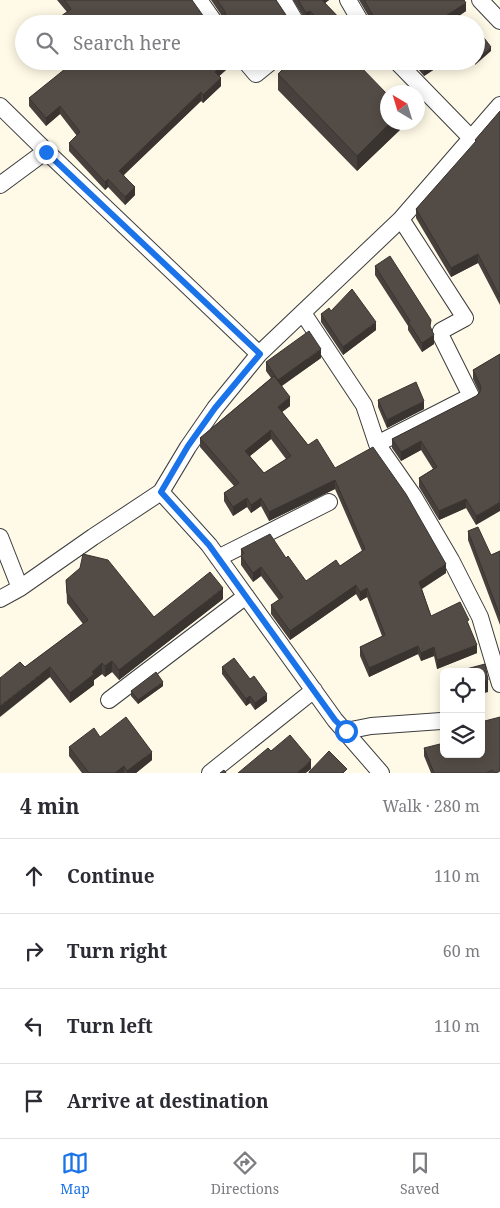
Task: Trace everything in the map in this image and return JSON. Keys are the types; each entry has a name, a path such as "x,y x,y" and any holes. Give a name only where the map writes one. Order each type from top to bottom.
{"street":[{"path":"199,0 210,15"},
{"path":"283,0 292,15"},
{"path":"348,0 357,15"},
{"path":"480,0 500,21"},
{"path":"405,70 471,138"},
{"path":"0,600 161,492 188,446 215,408 260,354 401,219 500,105"},
{"path":"0,106 46,152 260,354"},
{"path":"0,185 46,152"},
{"path":"377,444 471,396 440,334 440,331 465,318 401,219"},
{"path":"303,313 364,405 377,444 414,497 451,560 480,617 497,662 500,684"},
{"path":"161,492 209,545 335,720 382,773"},
{"path":"218,558 329,502"},
{"path":"0,537 20,588"},
{"path":"109,700 246,596"},
{"path":"210,773 314,690"},
{"path":"346,731 371,726 440,721"}],"building":[{"path":"64,0 192,0 203,15 63,15 71,9"},
{"path":"217,0 276,0 286,15 226,15"},
{"path":"298,0 322,0 336,15 314,15 310,11 306,13"},
{"path":"364,0 464,0 466,3 447,15 373,15"},
{"path":"485,39 491,47 485,52"},
{"path":"64,70 217,70 215,72 221,78 203,95 201,92 119,171 135,187 125,197 108,179 105,182 69,143 80,132 60,106 46,118 29,98"},
{"path":"282,70 364,70 380,87 380,130 383,130 357,156 278,74"},
{"path":"500,111 500,297 478,254 451,268 416,209"},
{"path":"390,256 431,320 430,326 434,335 422,343 375,266"},
{"path":"352,289 376,322 343,347 321,314 329,308 331,311"},
{"path":"309,331 321,349 278,380 266,362"},
{"path":"500,354 500,502 476,516 466,499 439,511 419,478 437,467 421,441 401,452 392,439 476,396 480,392 481,387 473,370"},
{"path":"274,376 290,397 278,407 308,445 317,439 335,468 373,447 406,494 446,564 419,582 431,616 460,602 469,620 467,621 477,645 437,660 434,647 421,653 418,646 369,668 360,647 385,635 367,588 360,592 356,585 290,631 271,605 283,597 261,567 253,573 241,556 244,553 241,549 270,534 286,558 288,556 306,581 336,560 340,566 365,549 335,480 269,512 261,498 251,505 247,498 233,507 224,493 239,483 200,438","holes":["271,430 291,456 264,473 245,451"]},
{"path":"416,382 424,401 387,420 378,400"},
{"path":"478,527 491,555 500,551 500,616 468,531"},
{"path":"83,554 108,560 154,617 210,572 223,588 119,670 112,661 105,666 102,663 92,672 94,674 70,693 50,667 0,706 0,678 20,662 25,667 88,620 67,593 66,580 80,568"},
{"path":"234,658 250,679 254,676 267,694 255,703 250,696 246,699 222,667"},
{"path":"485,664 488,680 485,681 485,668 470,668"},
{"path":"156,672 163,682 138,700 131,691"},
{"path":"126,717 152,752 127,771 124,766 115,773 89,773 69,747 94,728 100,737"},
{"path":"500,717 500,771 494,773 493,770 486,773 434,773 424,748 440,744 440,758 485,758 485,721"},
{"path":"290,735 311,760 297,773 238,773 268,748 271,751"},
{"path":"329,751 347,769 343,773 309,773 309,772"}],"route":[{"path":"46,152 260,354 215,408 188,446 161,492 209,545 335,720 346,731"}]}
